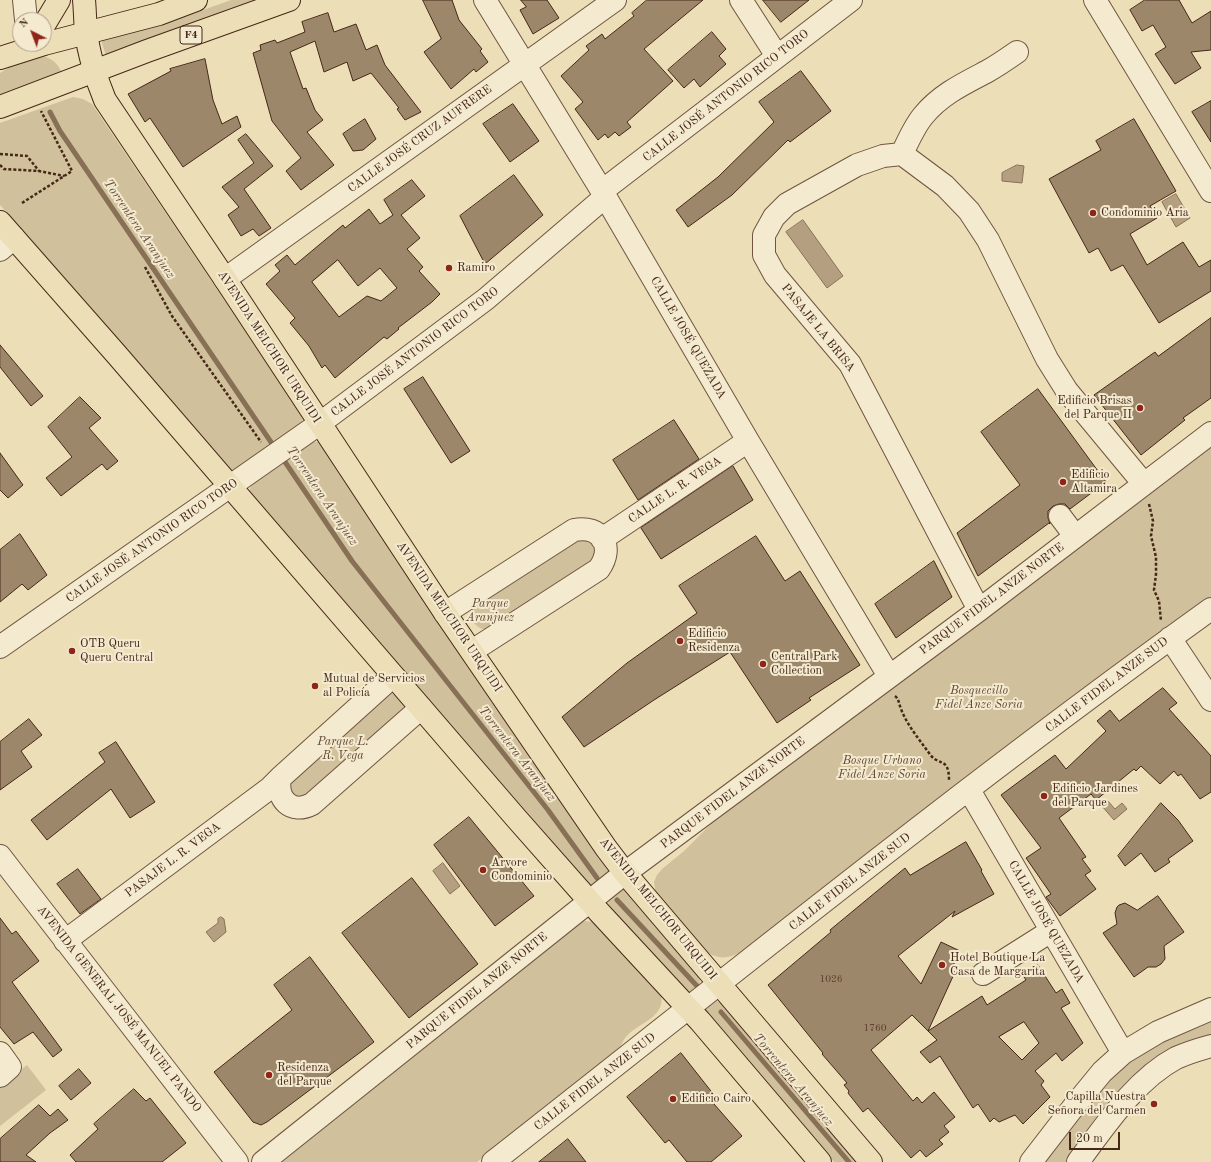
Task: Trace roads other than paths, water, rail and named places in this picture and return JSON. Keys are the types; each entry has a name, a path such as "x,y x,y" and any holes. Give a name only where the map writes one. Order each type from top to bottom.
{"main road":[{"path":"52,12 59,0"},
{"name":"AVENIDA MELCHOR URQUIDI","path":"84,0 86,32 95,71 105,100 445,613 593,829 625,872 871,1162"},
{"path":"52,41 159,14 196,0"},
{"name":"F4","path":"0,107 147,51 289,0"},
{"path":"0,58 17,52"},
{"path":"0,222 7,244 117,355 589,901 688,1008 820,1162"}],"street":[{"path":"24,0 25,12"},
{"name":"CALLE JOSÉ QUEZADA","path":"485,0 604,194 891,686"},
{"name":"CALLE JOSÉ CRUZ AUFRERE","path":"225,279 523,64 615,0"},
{"path":"740,0 777,56"},
{"name":"CALLE JOSÉ ANTONIO RICO TORO","path":"0,647 230,486 273,451 320,424 486,299 604,194 777,56 851,0"},
{"path":"1095,0 1211,191"},
{"path":"1017,52 987,72 958,86 942,98 923,116 909,138 902,154 945,186 969,211 988,240 1048,359 1066,391 1146,492"},
{"name":"PASAJE LA BRISA","path":"902,154 883,156 857,165 787,204 774,217 764,235 764,255 775,275 850,364 979,610"},
{"name":"PARQUE FIDEL ANZE NORTE","path":"263,1162 625,872 891,686 979,610 1075,536 1146,492 1211,433"},
{"name":"CALLE L. R. VEGA","path":"602,539 748,441"},
{"path":"1060,516 1075,536"},
{"path":"445,613 574,530 582,528 590,529 597,533 602,539 606,546 606,554 604,562 599,569 472,651"},
{"name":"CALLE FIDEL ANZE SUD","path":"493,1162 688,1008 959,787 1165,630 1211,609"},
{"path":"1165,630 1211,700"},
{"path":"393,676 280,778 280,793 284,800 289,805 296,808 304,808 312,804 421,708"},
{"name":"PASAJE L. R. VEGA","path":"65,941 270,788 280,778"},
{"name":"CALLE JOSÉ QUEZADA","path":"959,787 1051,931 1123,1053"},
{"name":"AVENIDA GENERAL JOSÉ MANUEL PANDO","path":"0,856 237,1162"},
{"path":"982,974 1051,931"},
{"path":"1031,1162 1084,1093 1102,1072 1123,1053 1158,1032 1211,1009"},
{"path":"1078,1162 1117,1111 1140,1086 1158,1070 1177,1058 1211,1046"},
{"path":"0,1053 10,1067 0,1076"}],"waterway":[{"name":"Torrentera Aranjuez","path":"50,112 60,131 275,448"},
{"name":"Torrentera Aranjuez","path":"281,456 352,561 548,810 597,878"},
{"name":"Torrentera Aranjuez","path":"617,900 697,986"},
{"name":"Torrentera Aranjuez","path":"721,1012 849,1162"}],"place":[{"name":"Condominio Aria","path":"1093,213"},
{"name":"Ramiro","path":"449,268"},
{"name":"Edificio Brisas del Parque II","path":"1140,408"},
{"name":"Edificio Altamira","path":"1063,482"},
{"name":"Edificio Residenza","path":"680,641"},
{"name":"OTB Queru Queru Central","path":"72,651"},
{"name":"Central Park Collection","path":"763,664"},
{"name":"Mutual de Servicios al Policía","path":"315,686"},
{"name":"Edificio Jardines del Parque","path":"1044,796"},
{"name":"Arvore Condominio","path":"483,870"},
{"name":"Hotel Boutique La Casa de Margarita","path":"942,965"},
{"name":"Residenza del Parque","path":"269,1075"},
{"name":"Edificio Cairo","path":"673,1099"},
{"name":"Capilla Nuestra Señora del Carmen","path":"1154,1104"}],"park label":[{"name":"Parque Aranjuez","path":"490,611"},
{"name":"Bosquecillo Fidel Anze Soria","path":"979,698"},
{"name":"Parque L. R. Vega","path":"343,749"},
{"name":"Bosque Urbano Fidel Anze Soria","path":"882,768"}]}
